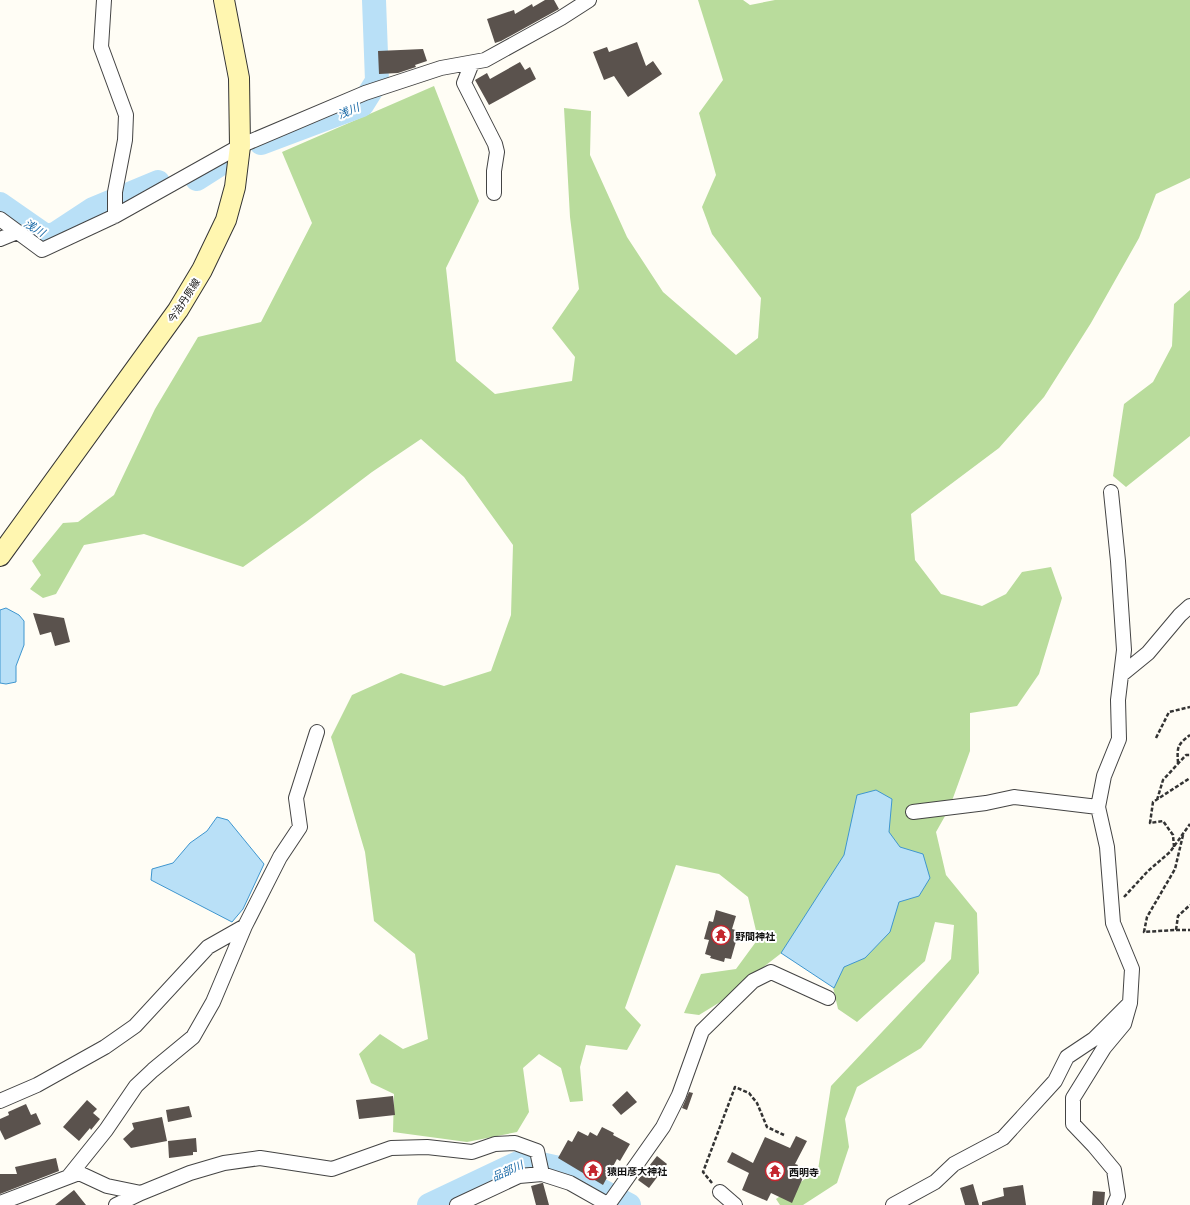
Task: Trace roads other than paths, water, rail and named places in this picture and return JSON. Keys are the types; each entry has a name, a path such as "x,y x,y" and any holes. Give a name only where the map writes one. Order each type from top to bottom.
{"main road":[{"name":"今治丹原線","path":"0,556 178,310 202,270 226,220 235,187 240,146 239,78 224,0"}],"street":[{"path":"104,0 101,47 126,115 125,140 114,192 115,216"},
{"path":"0,219 42,250 115,216 240,146 366,93 441,68 485,60 561,18 589,0"},
{"path":"472,63 464,83 495,144 497,152 494,171 494,193"},
{"path":"0,239 17,232"},
{"path":"1111,492 1118,562 1124,650 1118,700 1118,739 1104,776 1098,807 1107,847 1113,923 1132,969 1130,1003 1124,1024 1104,1048 1072,1098 1073,1124 1114,1170 1118,1196 1114,1205"},
{"path":"1121,675 1148,653 1180,615 1190,606"},
{"path":"69,1176 106,1130 136,1086 193,1037 213,1002 245,926 280,857 300,827 296,798 317,732"},
{"path":"913,812 986,803 1014,797 1098,807"},
{"path":"0,1101 37,1085 105,1047 134,1026 208,947 245,926"},
{"path":"464,1203 519,1176 542,1174 570,1183 608,1205 663,1127 679,1095 702,1032 753,981 771,972 828,998"},
{"path":"893,1205 935,1182 954,1164 1003,1138 1055,1081 1067,1057 1094,1039 1130,1003"},
{"path":"116,1205 140,1192 190,1173 224,1163 260,1158 332,1169 391,1148 427,1147 472,1152 495,1144 515,1143 537,1151 542,1174"},
{"path":"0,1202 78,1173 107,1186 140,1192"},
{"path":"720,1192 736,1205"}],"water":[{"path":"6,608 19,615 24,621 24,645 16,666 16,682 6,684 0,683 0,610"},
{"path":"876,790 892,799 889,832 900,847 923,854 930,878 919,896 899,902 890,932 865,958 844,967 834,988 781,953 844,855 857,795"},
{"path":"217,817 228,820 264,864 243,909 232,922 151,880 152,869 173,863 190,843 207,831"}],"waterway":[{"name":"浅川","path":"261,143 362,105 377,81 374,0"},
{"name":"浅川","path":"197,179 219,165"},
{"name":"浅川","path":"0,204 46,236 55,234 93,209 158,182"},
{"name":"品部川","path":"429,1205 518,1163 527,1161 559,1168 629,1205"}],"place":[{"name":"野間神社","path":"721,935"},
{"name":"猿田彦大神社","path":"593,1170"},
{"name":"西明寺","path":"775,1171"}]}
